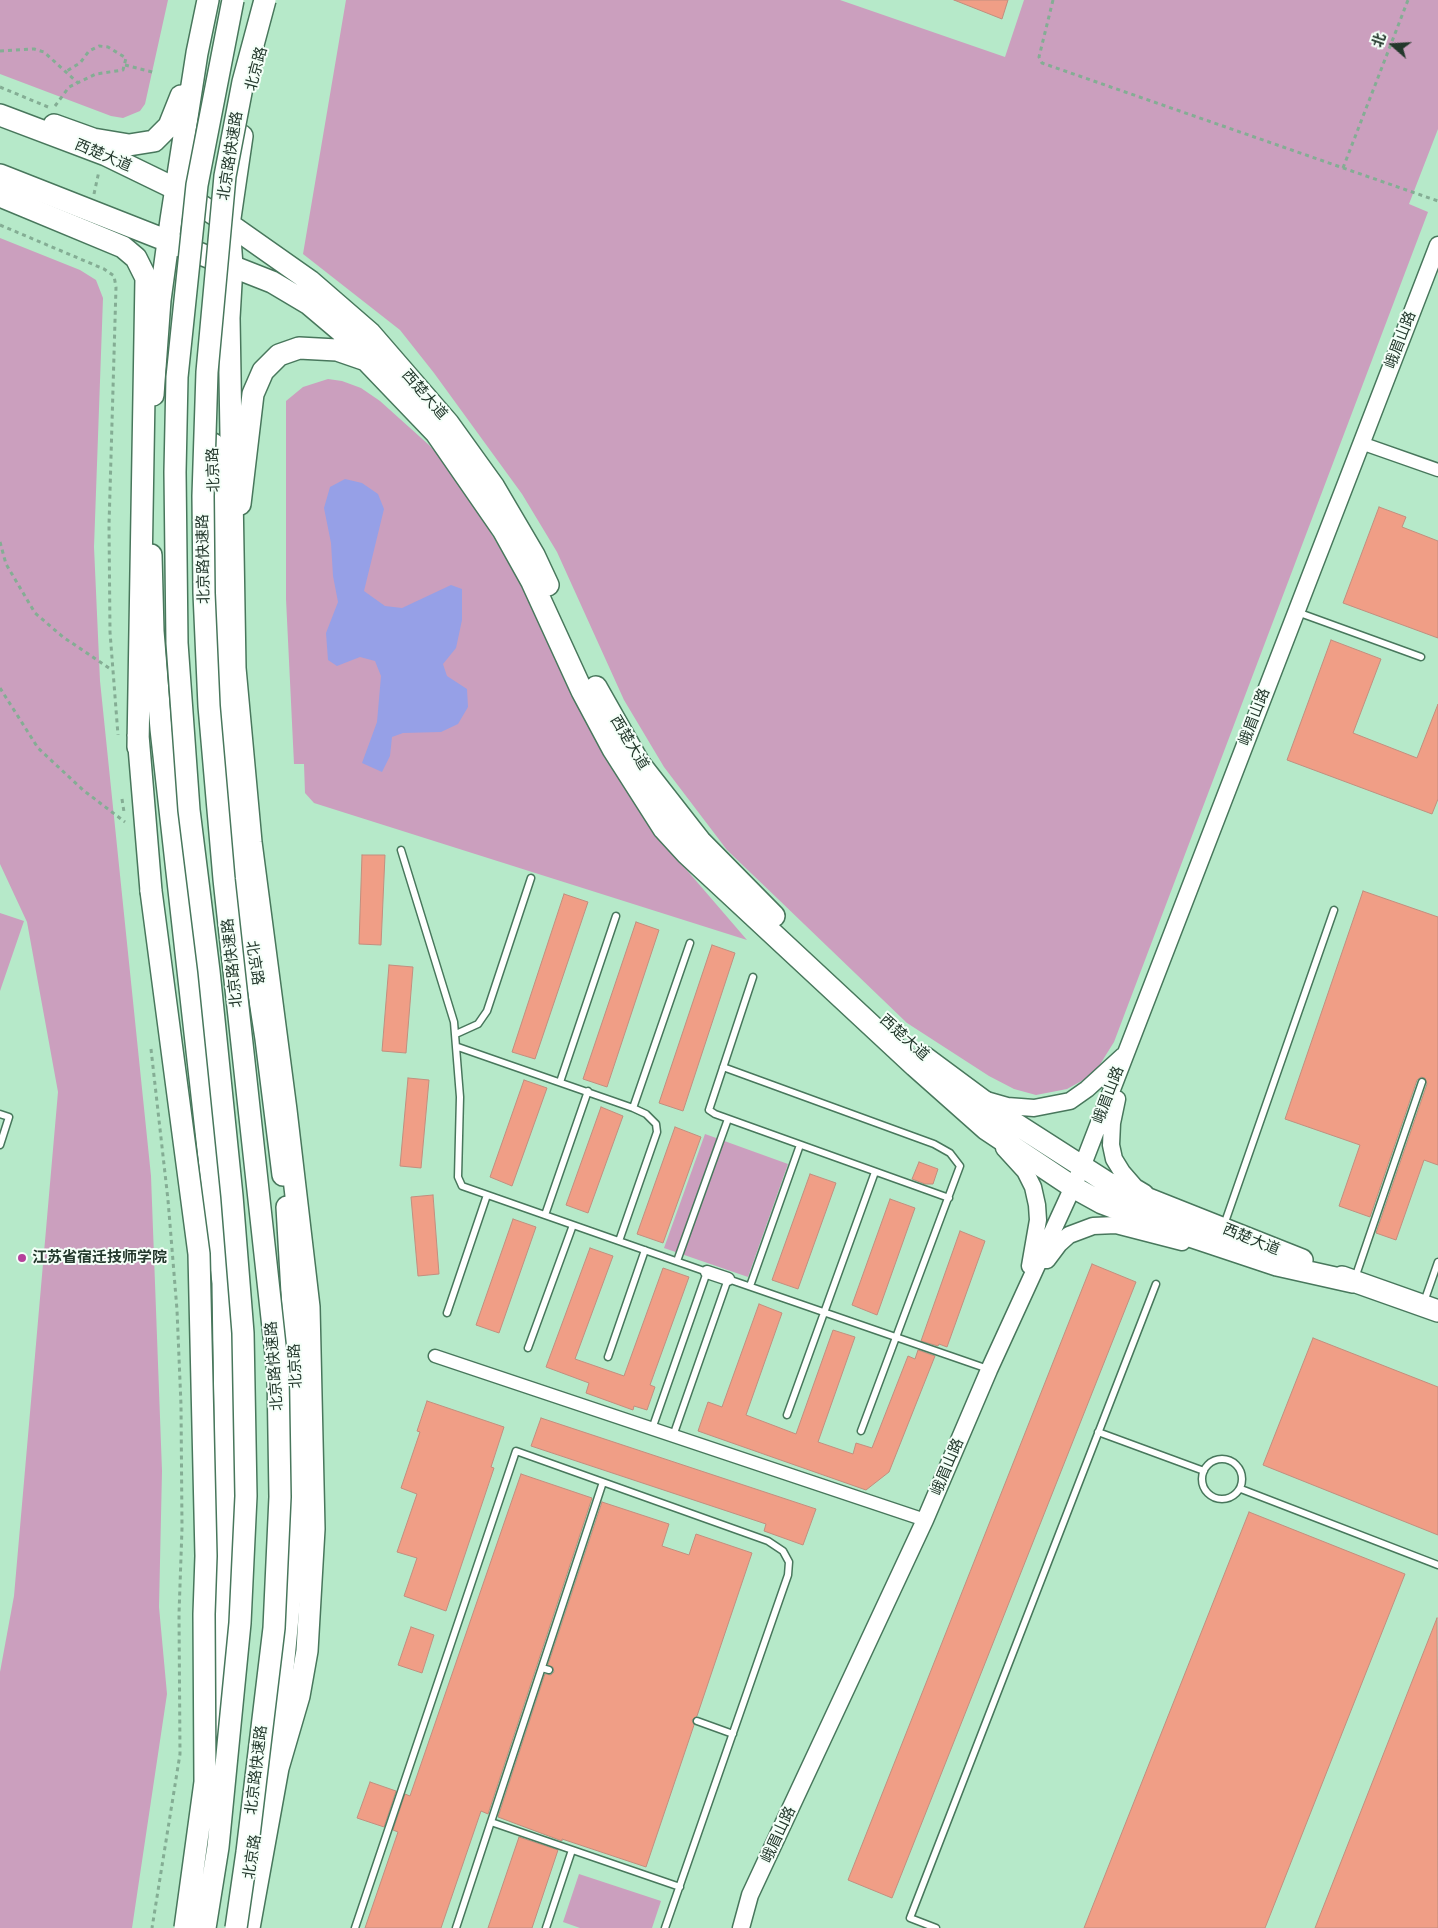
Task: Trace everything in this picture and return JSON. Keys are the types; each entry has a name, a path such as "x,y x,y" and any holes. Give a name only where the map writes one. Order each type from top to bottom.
{"main road":[{"path":"140,637 160,300 197,53 208,0"},
{"name":"北京路快速路","path":"204,1928 218,1848 237,1652 246,1496 243,1333 232,1196 209,972 189,810 178,663 175,472 177,377 197,185 233,0"},
{"name":"北京路快速路","path":"236,1928 274,1628 280,1497 278,1372 224,879 209,706 204,593 203,496 206,372 225,176 243,82 264,0"},
{"name":"北京路","path":"242,1928 282,1679 294,1555 299,1413 289,1224 266,1039 231,812 219,619 212,402 228,264 230,224 246,110 275,0"},
{"path":"0,106 94,139 129,145 154,141 169,126 197,53"},
{"name":"西楚大道","path":"0,116 106,155 176,189 230,224 310,281 370,333 448,422 494,487 534,555 586,671 639,763 700,841 793,935 912,1046 979,1098 1082,1168 1108,1183 1353,1282 1430,1308"},
{"name":"西楚大道","path":"0,175 272,282 309,304 348,336 366,360 436,433 503,530 532,582 582,691 613,749 664,830 686,853 914,1066 986,1129 1073,1187 1102,1203 1277,1265 1353,1282"},
{"path":"0,196 123,247 136,258 146,278 138,747 152,891 198,1254 206,1556 204,1614 205,1782 185,1928"},
{"path":"228,264 235,668 251,842 286,1110 309,1307 314,1529 307,1651 299,1696 278,1768 249,1928"},
{"path":"233,574 246,443 253,394 263,372 279,355 299,348 337,350 366,360"},
{"path":"152,415 149,505 153,630 174,860 222,1283 227,1564 216,1710 181,1928"}],"street":[{"name":"峨眉山路","path":"741,1928 750,1895 925,1520 989,1370 1082,1168 1438,246"},
{"path":"1361,443 1438,470"},
{"path":"979,1098 1007,1106 1034,1108 1070,1101 1088,1090 1126,1052"},
{"path":"1126,1052 1112,1123 1111,1145 1114,1159 1122,1172 1135,1186 1164,1206"},
{"path":"986,1129 1026,1171 1034,1187 1038,1220 1025,1291"},
{"path":"1025,1291 1059,1244 1080,1229 1093,1226 1116,1225 1277,1265"},
{"path":"707,1272 728,1279"},
{"path":"435,1356 925,1520"}],"lane":[{"path":"1296,611 1420,657"},
{"path":"401,850 456,1034 460,1097 458,1177 462,1186 707,1272 652,1429"},
{"path":"456,1034 478,1024 487,1011 531,878"},
{"path":"1223,1228 1334,910"},
{"path":"560,1082 616,916"},
{"path":"633,1108 690,943"},
{"path":"753,976 710,1110 728,1119 949,1198"},
{"path":"458,1047 633,1108 646,1114 656,1124 657,1132 619,1241"},
{"path":"723,1067 940,1147 957,1160 960,1166 861,1431"},
{"path":"1353,1282 1422,1082"},
{"path":"545,1215 588,1091"},
{"path":"0,1114 10,1117 0,1145"},
{"path":"677,1261 728,1119"},
{"path":"750,1286 800,1145"},
{"path":"786,1415 875,1172"},
{"path":"446,1313 487,1195"},
{"path":"528,1348 573,1225"},
{"path":"608,1357 645,1250"},
{"path":"1430,1308 1438,1262"},
{"path":"673,1436 728,1279 989,1370"},
{"path":"936,1928 910,1918 1156,1284"},
{"path":"1098,1432 1204,1471"},
{"path":"355,1928 516,1451 768,1541 783,1551 789,1562 788,1575 665,1928"},
{"path":"1222,1458 1236,1462 1243,1475 1241,1489 1230,1499 1216,1499 1204,1490 1202,1476 1209,1463 1222,1458"},
{"path":"456,1928 603,1482"},
{"path":"1241,1489 1438,1565"},
{"path":"542,1668 549,1670"},
{"path":"697,1721 733,1734"},
{"path":"491,1822 680,1887"},
{"path":"546,1928 572,1850"}],"path":[{"path":"1053,0 1039,57 1042,63 1438,201"},
{"path":"1342,168 1408,0"},
{"path":"53,109 69,87 96,74 123,70 126,58 108,47 99,46 89,51 80,63 65,72"},
{"path":"0,51 34,49 44,52 78,83"},
{"path":"125,65 156,73"},
{"path":"0,225 104,269 114,276 116,287 109,525 110,632 118,739"},
{"path":"0,542 6,564 35,613 63,637 113,670"},
{"path":"0,688 38,748 83,790 125,822"},
{"path":"122,798 126,832"},
{"path":"150,1041 168,1200 177,1310 181,1405 182,1519 179,1614 180,1754 152,1928"}],"shaded area":[{"path":"0,0 168,0 145,104 140,111 123,118 111,116 0,74"},
{"path":"346,0 840,0 1005,57 1024,0 1438,0 1438,129 1409,204 1428,212 1114,1042 1094,1074 1067,1089 1036,1095 1014,1089 989,1076 907,1023 727,850 664,767 624,700 557,552 522,494 434,373 400,330 303,254"},
{"path":"0,238 80,270 96,280 103,298 94,547 100,681 151,1176 162,1471 159,1607 167,1694 132,1928 0,1928 0,1672 14,1596 58,1092 27,922 0,864"},
{"path":"328,379 342,381 361,388 380,401 429,445 455,473 529,597 599,743 619,778 685,868 747,940 314,803 305,793 304,764 294,764 286,599 286,401 303,387"},
{"path":"0,913 24,921 0,991"},
{"path":"705,1134 788,1164 748,1277 664,1248"},
{"path":"579,1874 661,1901 652,1928 580,1928 563,1922"}],"water":[{"path":"345,479 362,483 378,494 384,509 364,591 385,606 402,608 451,585 462,589 462,620 456,648 443,664 447,676 467,689 468,707 458,724 441,732 403,733 392,737 390,756 382,772 362,763 377,722 381,676 375,661 360,657 337,666 328,660 326,633 338,602 333,576 331,543 324,508 330,487"}],"building":[{"path":"954,0 1008,0 1002,19"},
{"path":"1379,507 1406,517 1402,527 1438,541 1438,638 1343,603"},
{"path":"1331,640 1381,659 1353,733 1417,758 1438,704 1438,799 1432,814 1287,760"},
{"path":"362,855 385,855 381,945 359,944"},
{"path":"1363,891 1438,917 1438,1165 1424,1160 1396,1240 1376,1233 1427,1084 1425,1078 1421,1077 1417,1080 1370,1217 1339,1206 1360,1145 1285,1119"},
{"path":"564,894 588,902 535,1059 512,1052"},
{"path":"636,922 659,930 607,1087 583,1079"},
{"path":"712,945 735,953 683,1111 659,1103"},
{"path":"389,965 413,967 406,1053 382,1051"},
{"path":"408,1078 429,1080 421,1168 400,1166"},
{"path":"524,1080 547,1088 512,1186 490,1177"},
{"path":"601,1107 623,1116 588,1213 566,1205"},
{"path":"675,1127 701,1137 663,1243 637,1234"},
{"path":"919,1162 938,1169 933,1184 925,1184 912,1179"},
{"path":"810,1174 836,1183 798,1289 772,1280"},
{"path":"433,1195 439,1274 418,1276 411,1197"},
{"path":"890,1199 915,1208 877,1315 852,1305"},
{"path":"513,1219 536,1227 499,1333 476,1325"},
{"path":"960,1231 985,1241 947,1347 939,1344 938,1346 921,1341"},
{"path":"590,1248 613,1256 575,1359 624,1376 663,1268 689,1277 650,1385 655,1387 647,1410 634,1406 633,1410 586,1393 589,1383 546,1367"},
{"path":"1092,1264 1136,1282 892,1898 848,1880"},
{"path":"759,1304 782,1313 746,1415 796,1434 833,1330 855,1337 818,1442 853,1454 856,1443 872,1448 908,1356 915,1359 918,1350 935,1356 889,1472 866,1490 698,1431 708,1402 722,1407"},
{"path":"1313,1338 1438,1387 1438,1535 1263,1465"},
{"path":"427,1401 504,1427 491,1467 494,1468 446,1611 404,1596 417,1558 397,1552 417,1494 401,1488 420,1432 417,1431"},
{"path":"541,1418 816,1509 803,1545 764,1531 766,1524 531,1446"},
{"path":"521,1474 592,1498 488,1814 481,1811 441,1928 365,1928 398,1832 393,1830 405,1794 410,1796"},
{"path":"602,1502 669,1524 662,1546 689,1555 696,1534 752,1553 697,1716 692,1720 694,1725 646,1867 562,1839 562,1841 498,1817 545,1674 551,1675 554,1672 553,1667 548,1665"},
{"path":"1249,1512 1405,1574 1265,1928 1084,1928"},
{"path":"1437,1618 1438,1928 1315,1928"},
{"path":"411,1627 434,1635 422,1673 398,1665"},
{"path":"370,1782 396,1791 384,1827 357,1818"},
{"path":"519,1837 558,1850 532,1928 488,1928"}],"place":[{"name":"江苏省宿迁技师学院","path":"22,1258"}]}
